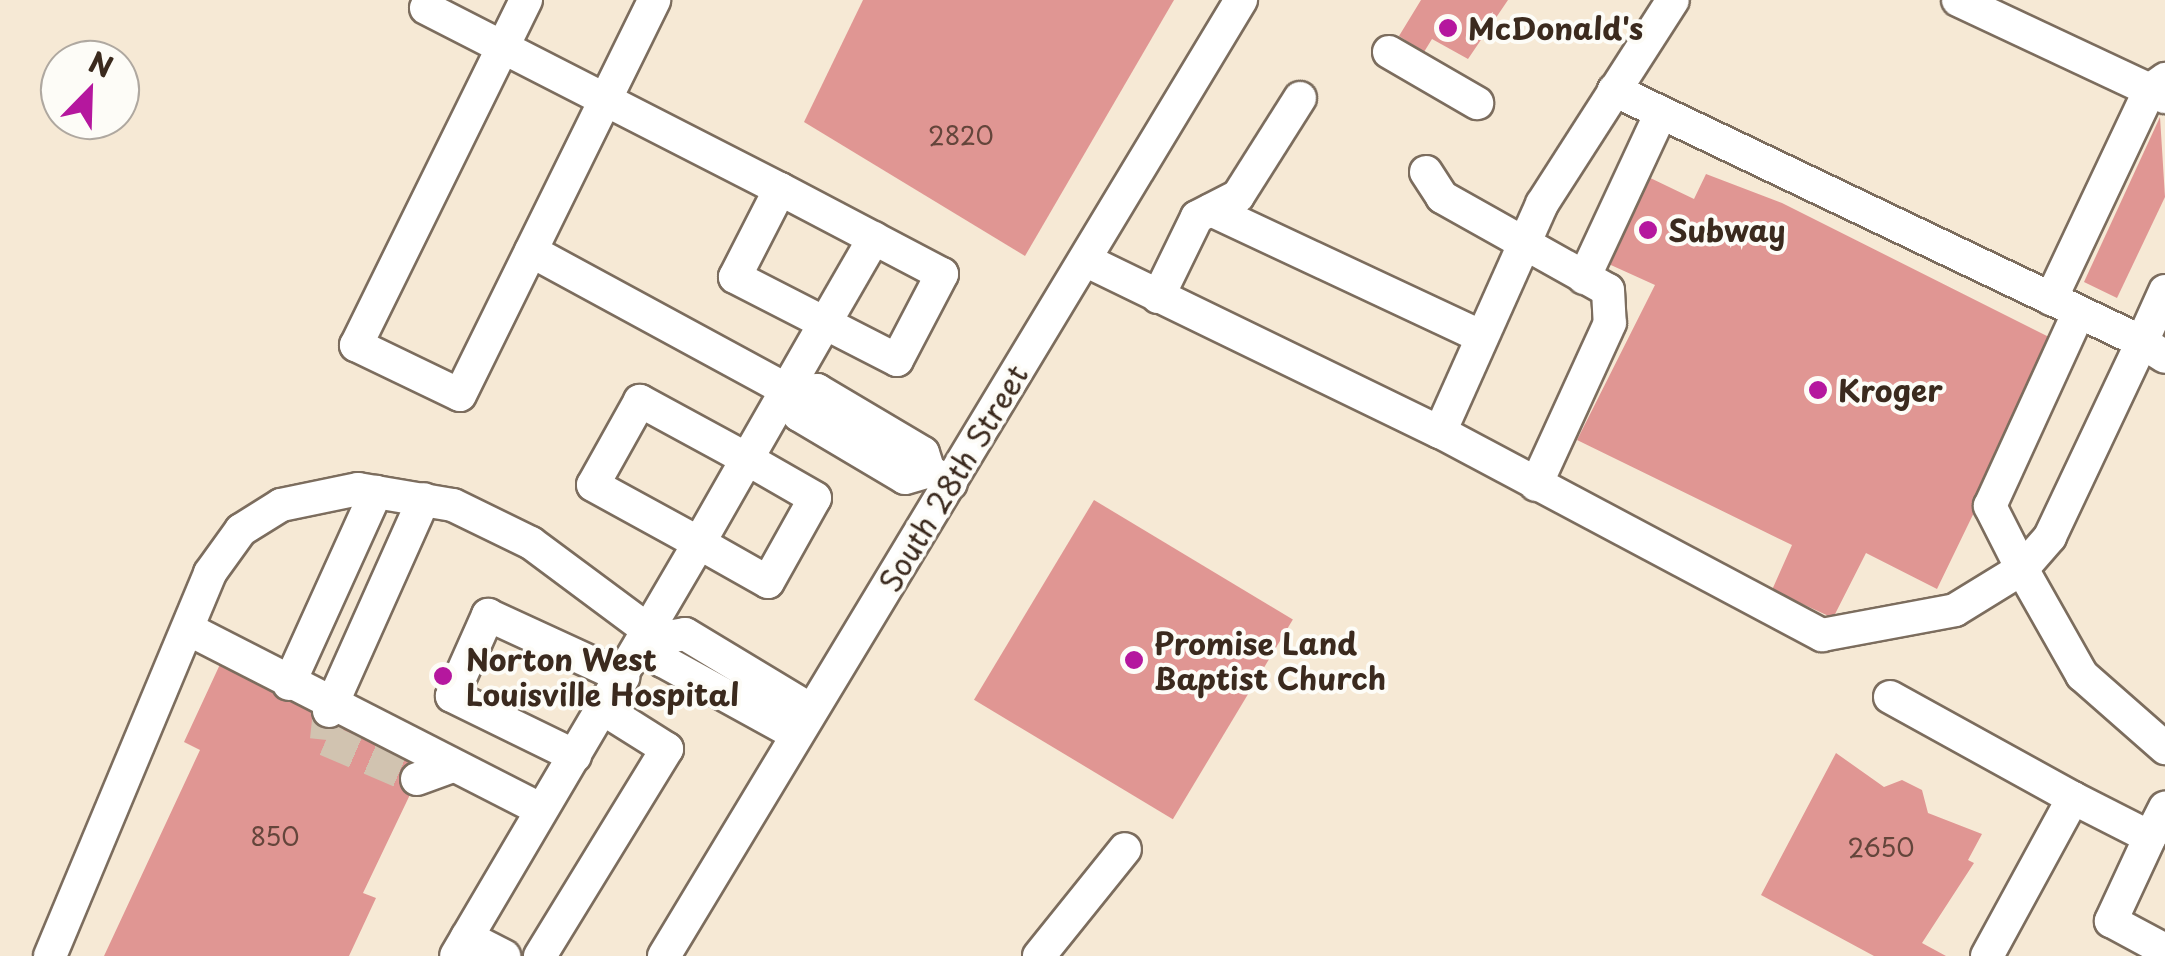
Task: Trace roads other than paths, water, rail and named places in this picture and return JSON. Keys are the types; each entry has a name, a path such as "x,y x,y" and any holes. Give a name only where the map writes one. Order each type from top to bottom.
{"street":[{"path":"526,0 356,345 460,395 654,0"},
{"name":"South 28th Street","path":"664,956 803,722 940,477 1084,260 1241,0"},
{"path":"1440,432 1523,246 1614,90 1673,0"},
{"path":"1958,0 2160,89 2065,306 1990,506 2082,675 2165,748"},
{"path":"426,8 780,189 942,274 898,360 735,277 780,189"},
{"path":"1389,52 1477,104"},
{"path":"1614,90 2154,349"},
{"path":"1158,297 1197,216 1238,196 1300,98"},
{"path":"1584,278 1661,113"},
{"path":"1426,172 1442,198 1608,290 1610,323 1536,485"},
{"path":"1211,210 1482,337"},
{"path":"504,956 461,946 540,810 623,677 655,634 699,543 791,393 874,238"},
{"path":"531,251 791,393 799,415 905,478 940,477"},
{"path":"1084,260 1440,432 1822,635 1955,610 2022,569 2050,536 2154,349 2165,291"},
{"path":"640,401 815,498 768,582 699,543 593,485 640,401"},
{"path":"50,956 190,630 210,573 242,530 281,505 376,492 424,499 532,543 655,634 685,634 803,722"},
{"path":"289,684 376,492"},
{"path":"330,708 424,499"},
{"path":"575,756 452,696 488,615 623,677"},
{"path":"190,630 252,656 330,708 540,810"},
{"path":"1890,697 2074,798 2157,823 2111,921 2165,950"},
{"path":"540,956 667,749 605,710"},
{"path":"418,780 453,766"},
{"path":"1987,956 2074,798"},
{"path":"1039,956 1124,849"}],"tunnel":[{"path":"329,711 326,740 417,779"}],"place":[{"name":"McDonald's","path":"1448,28"},
{"name":"Subway","path":"1648,230"},
{"name":"Kroger","path":"1818,390"},
{"name":"Promise Land Baptist Church","path":"1134,660"},
{"name":"Norton West Louisville Hospital","path":"443,676"}]}
